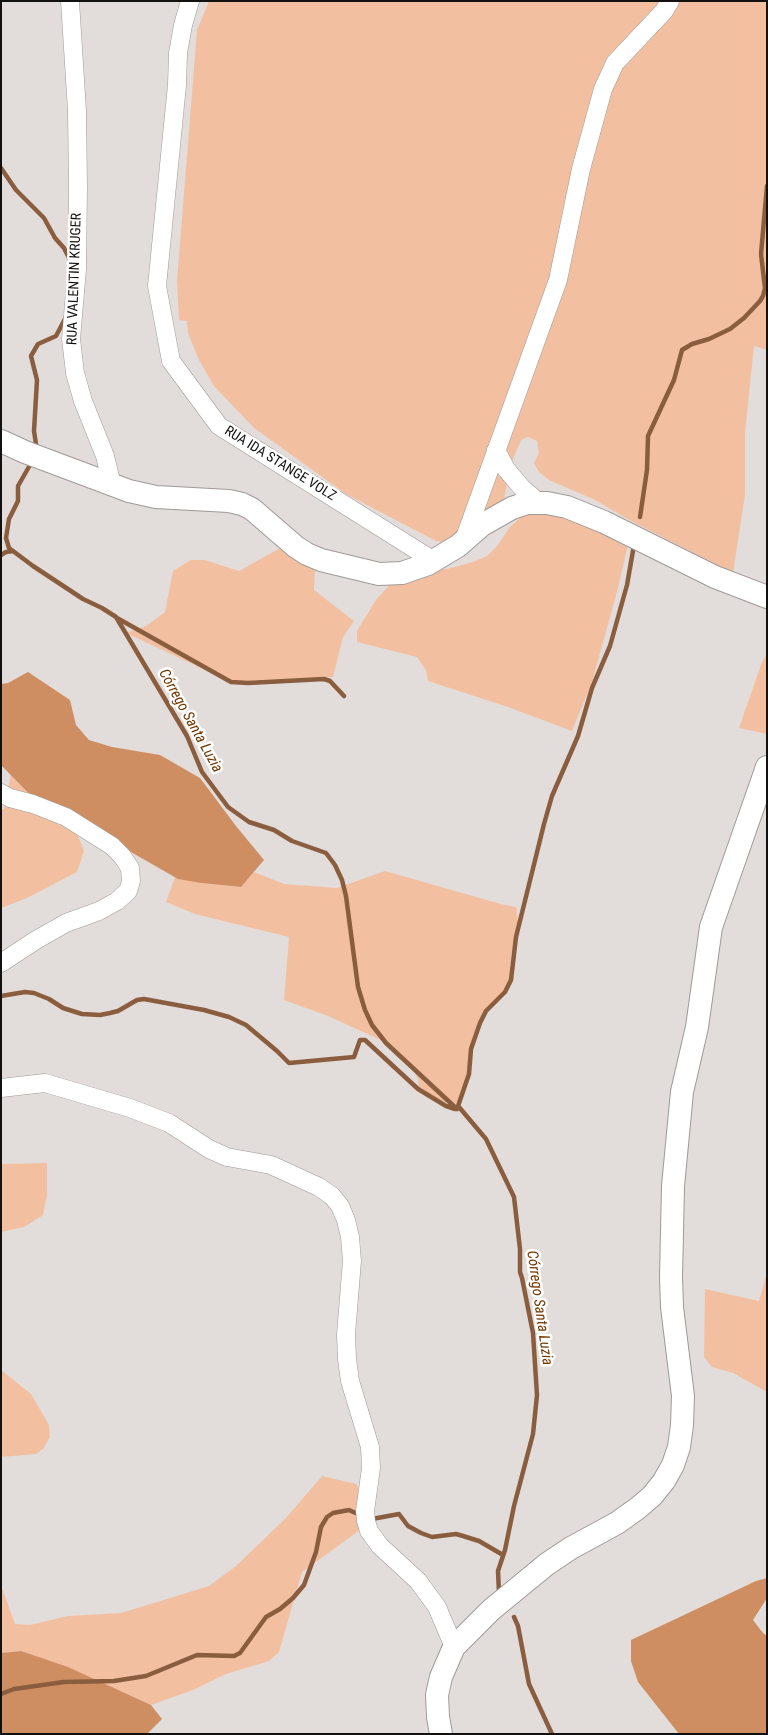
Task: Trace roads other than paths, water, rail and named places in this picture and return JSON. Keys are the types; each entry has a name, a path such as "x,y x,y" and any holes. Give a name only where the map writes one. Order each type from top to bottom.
{"street":[{"name":"RUA VALENTIN KRUGER","path":"70,1 77,111 78,188 77,269 71,339 75,373 83,401 105,456 112,485"},
{"name":"RUA IDA STANGE VOLZ","path":"190,1 178,53 177,85 157,286 171,361 219,426 434,561"},
{"path":"464,541 558,280 581,169 603,89 615,62 664,11 670,1"},
{"path":"1,441 25,452 129,491 156,497 229,501 242,504 252,509 296,547 321,560 379,574 391,574 417,568 434,561 464,541 482,525 512,508 538,502 557,504 586,514 715,577 767,597"},
{"path":"496,450 506,469 522,488 538,502"},
{"path":"442,1734 438,1717 437,1695 441,1677 454,1647 491,1610 547,1564 571,1548 617,1523 638,1508 652,1496 664,1481 673,1465 679,1447 682,1425 682,1396 672,1307 671,1276 674,1186 682,1092 697,1026 710,927 767,767"},
{"path":"1,793 10,798 33,804 66,817 112,846 130,868 131,881 128,891 117,901 99,911 66,923 1,963"},
{"path":"1,1088 45,1083 130,1108 169,1123 226,1157 271,1165 319,1187 332,1196 343,1213 350,1237 352,1261 346,1334 347,1359 350,1381 370,1447 371,1468 365,1511 366,1521 369,1531 380,1546 418,1581 437,1607 454,1647"}],"waterway":[{"path":"1,168 16,190 44,218 70,260"},
{"path":"640,517 647,470 648,436 674,380 682,350 730,329 744,318 763,296 765,288 761,254 767,186"},
{"path":"36,444 34,431 37,380 31,356 38,344 56,336 66,317"},
{"name":"Córrego Santa Luzia","path":"30,465 18,486 18,501 9,519 6,538 9,548 83,599 116,617 187,736 202,772 228,807 249,822 274,830 292,841 326,853 335,865 342,880 346,896 358,987 372,1025 386,1043 457,1109"},
{"path":"457,1109 469,1074 471,1049 480,1023 486,1011 505,992 511,980 516,937 544,824 552,796 578,736 592,688 610,646 627,585 634,545"},
{"name":"Córrego Santa Luzia","path":"1,555 13,551"},
{"path":"117,618 231,682 248,683 324,679 330,681 344,696"},
{"path":"1,996 25,992 34,993 49,999 63,1008 82,1014 100,1015 110,1013 118,1011 137,1000 144,999 204,1010 229,1017 246,1025 289,1063 354,1057 360,1040 365,1040 418,1089 446,1106 455,1109"},
{"name":"Córrego Santa Luzia","path":"459,1107 486,1139 514,1197 520,1249 520,1272 533,1333 537,1395 533,1434 514,1506 505,1550 498,1571 499,1593"},
{"path":"1,1694 14,1689 64,1682 114,1681 146,1676 197,1655 234,1656 240,1653 266,1617 280,1609 304,1585 316,1552 321,1527 327,1517 333,1513 349,1510 360,1515"},
{"path":"372,1519 399,1514 408,1526 421,1533 432,1537 456,1534 479,1541 503,1555"},
{"name":"Córrego Santa Luzia","path":"514,1617 518,1626 529,1684 552,1734"}]}
